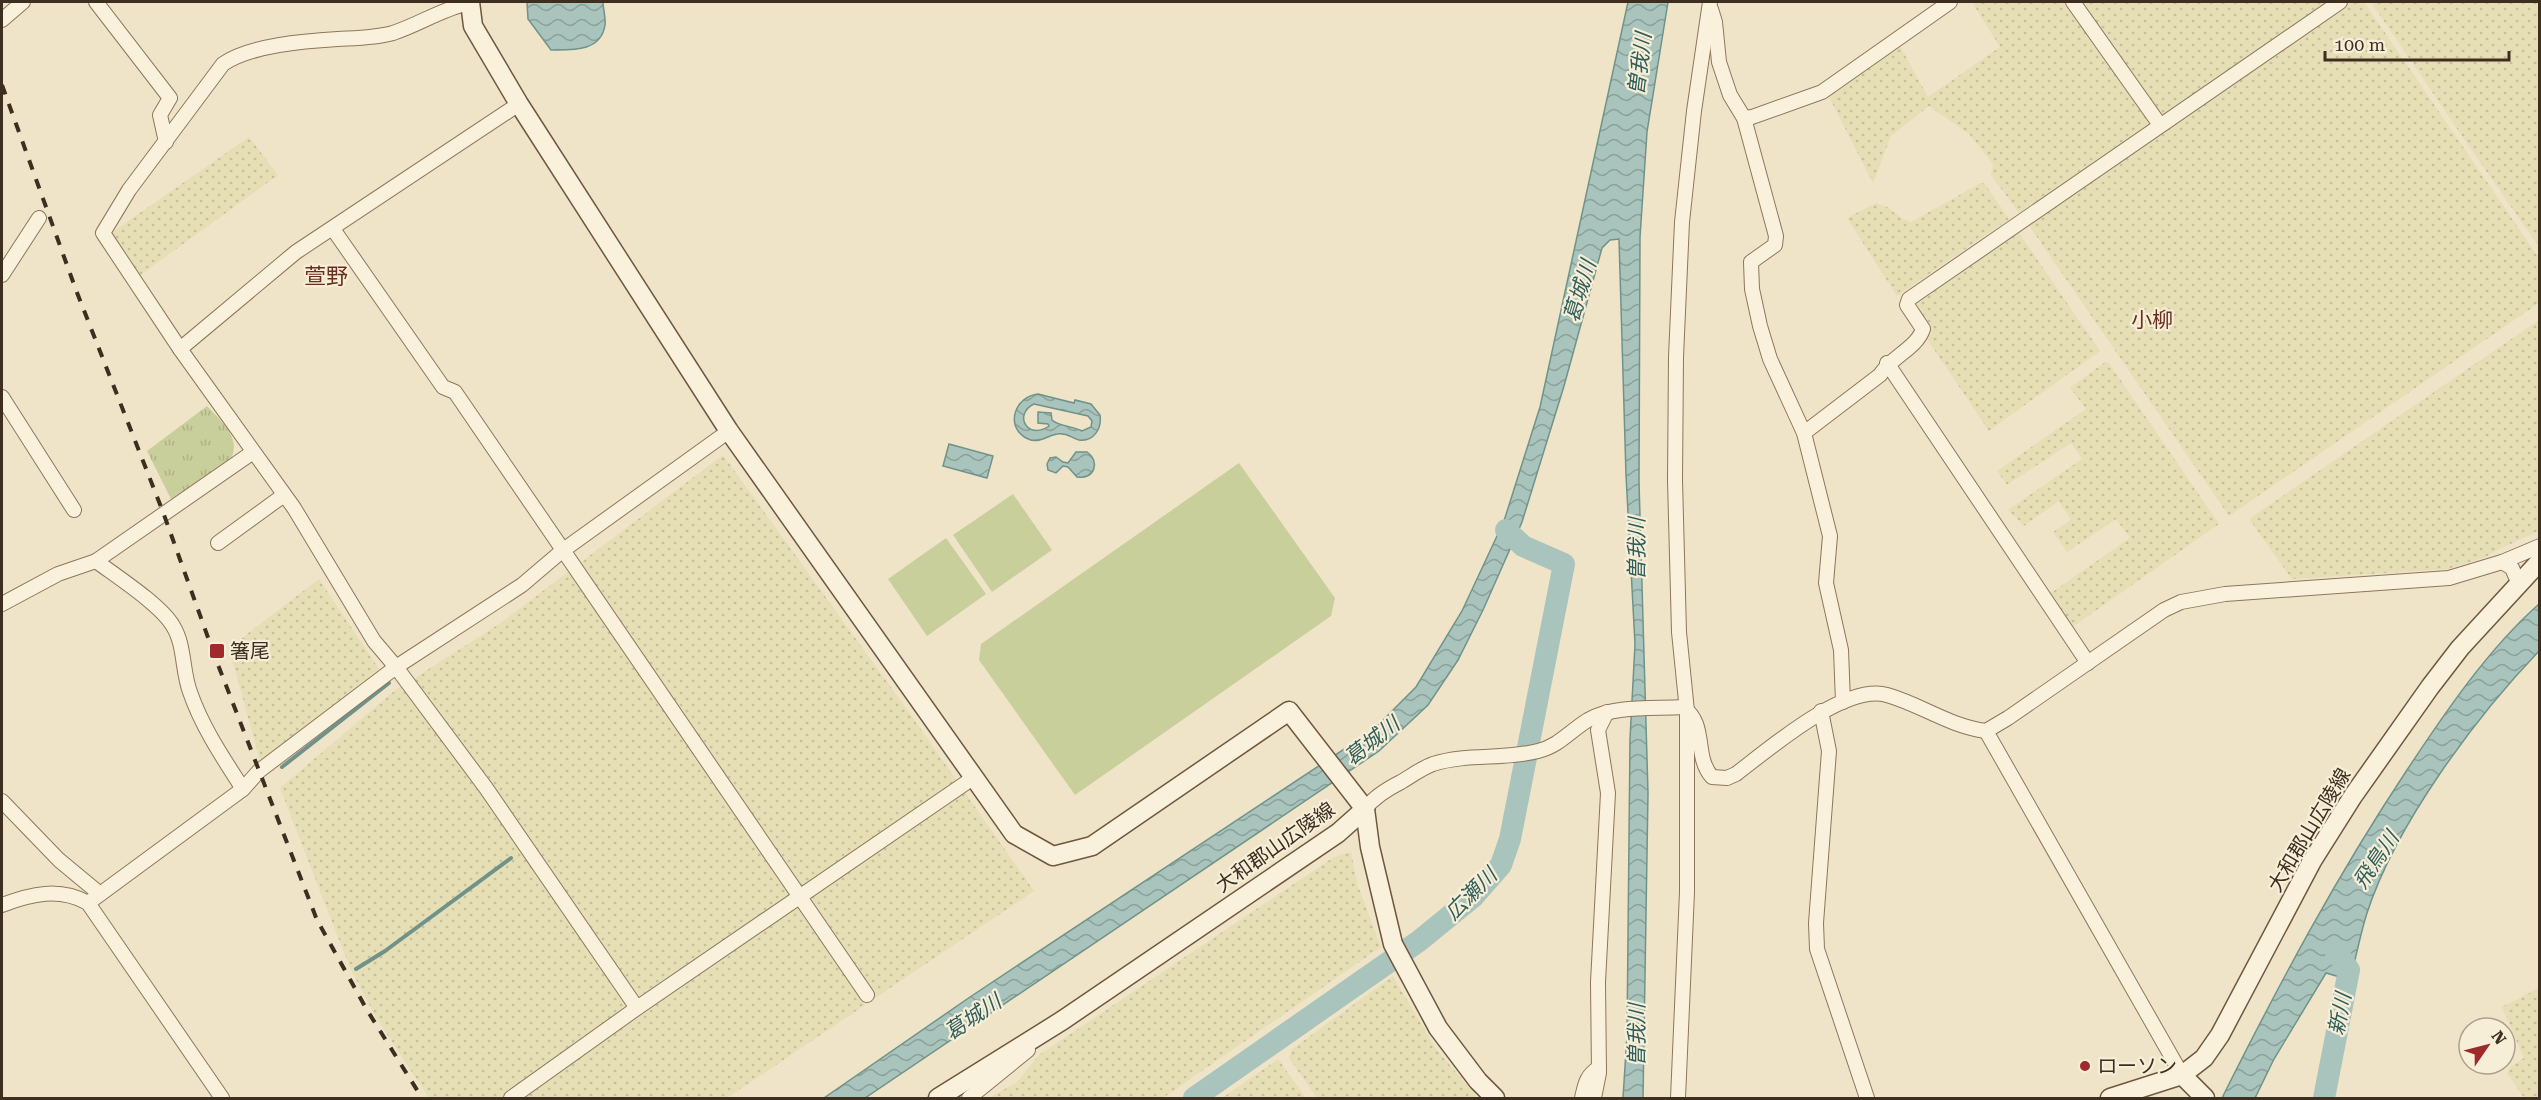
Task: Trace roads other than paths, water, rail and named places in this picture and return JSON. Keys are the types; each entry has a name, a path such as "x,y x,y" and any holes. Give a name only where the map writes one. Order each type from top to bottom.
{"main road":[{"path":"470,2 473,26 519,104 729,431 1014,834 1053,856 1092,846 1289,711 1360,804"},
{"name":"大和郡山広陵線","path":"2110,1098 2182,1075 2204,1059 2220,1035 2312,861 2353,796 2430,687 2518,582 2540,561"},
{"name":"大和郡山広陵線","path":"1360,804 1393,944 1438,1028 1478,1081 1495,1098"},
{"name":"大和郡山広陵線","path":"938,1098 1063,1020 1338,833 1360,804"},
{"path":"2182,1075 2205,1098"}],"street":[{"path":"2,20 23,2"},
{"path":"96,2 170,99 160,115 166,142"},
{"path":"470,2 450,7 393,33 365,39 338,39 275,46 231,59 223,64 129,190 103,233 180,349 284,495 374,641 486,788 637,1008"},
{"path":"1744,118 1822,92 1950,2"},
{"path":"2073,2 2160,125"},
{"path":"1804,433 1880,375 1887,363 1920,338 1923,329 1907,305 1909,299 2340,2"},
{"path":"1710,4 1715,22 1719,62 1731,94 1744,118 1776,236 1775,245 1751,262 1752,289 1770,359 1804,433 1830,536 1826,583 1841,650 1843,702"},
{"path":"1678,1098 1687,892 1685,709 1679,632 1675,480 1676,357 1682,222 1694,111 1710,4"},
{"path":"180,349 296,252 458,142 519,104"},
{"path":"2,275 39,218"},
{"path":"333,229 443,387 454,393 867,996"},
{"path":"1887,363 2088,663"},
{"path":"2,397 74,510"},
{"path":"88,903 243,789 259,771 396,667 522,585 561,551 729,431"},
{"path":"2,604 58,574 96,561 253,452"},
{"path":"218,543 284,495"},
{"path":"1685,709 1698,725 1703,767 1712,777 1727,778 1821,711 1843,702 1875,694 1885,694 1955,725 1986,731 2164,610 2181,602 2225,594 2450,578 2502,562 2540,546"},
{"path":"96,561 160,611 174,626 194,706 243,789"},
{"path":"2502,562 2511,568 2518,582"},
{"path":"1360,804 1372,800 1432,765 1456,759 1511,756 1556,745 1589,720 1607,712 1685,709"},
{"path":"1821,711 1829,751 1816,923 1817,949 1867,1098"},
{"path":"1594,1098 1599,1068 1598,982 1608,793 1598,730 1607,712"},
{"path":"1986,731 2182,1075"},
{"path":"511,1098 637,1008 973,778"},
{"path":"2,801 43,844 100,894"},
{"path":"2,906 31,896 63,893 88,903 222,1098"},
{"path":"969,1098 1063,1020"},
{"path":"1582,1098 1586,1079 1591,1072 1599,1068"}],"water":[{"path":"527,2 603,2 605,22 602,34 592,45 584,48 551,50 528,19"},
{"path":"1628,2 1668,2 1647,132 1640,237 1639,482 1648,793 1643,1098 1623,1098 1627,1035 1630,739 1635,644 1626,475 1619,239 1610,240 1602,248 1564,386 1522,522 1458,660 1428,705 1379,751 865,1098 824,1098 970,997 1373,730 1416,687 1462,611 1504,521 1540,407"},
{"path":"1038,394 1074,403 1075,400 1091,404 1100,415 1100,425 1093,436 1084,440 1066,434 1053,435 1035,441 1026,438 1019,432 1014,419 1019,405 1030,396","holes":["1034,404 1088,416 1092,421 1091,427 1082,431 1055,422 1052,420 1051,413 1038,412 1038,423 1049,426 1041,430 1029,428 1024,419 1024,414"]},
{"path":"949,444 993,456 987,478 943,466"},
{"path":"1076,452 1087,452 1094,461 1094,469 1088,476 1077,477 1068,467 1063,466 1056,473 1048,470 1047,464 1050,458 1056,457 1068,463"},
{"name":"飛鳥川","path":"2539,604 2539,651 2464,740 2417,809 2380,879 2367,913 2350,980 2326,973 2274,1059 2255,1098 2222,1098 2309,931 2381,810 2468,683 2502,641"}],"waterway":[{"name":"広瀬川","path":"1194,1098 1419,941 1473,897 1501,865 1510,839 1564,564 1523,546 1506,530"},
{"path":"282,767 389,683"},
{"path":"356,969 385,951 511,858"},
{"name":"新川","path":"2324,1098 2349,970 2336,952"}],"railway":[{"path":"2,85 76,290 163,512 215,657 317,920 367,1010 422,1098"}],"place":[{"name":"箸尾","path":"217,651"},
{"name":"ローソン","path":"2085,1066"}],"district":[{"name":"萱野","path":"326,276"},
{"name":"小柳","path":"2152,320"}],"water label":[{"name":"曽我川","path":"1640,64"},
{"name":"葛城川","path":"1580,291"},
{"name":"曽我川","path":"1637,549"},
{"name":"葛城川","path":"1372,741"},
{"name":"葛城川","path":"973,1017"},
{"name":"曽我川","path":"1637,1035"}]}
